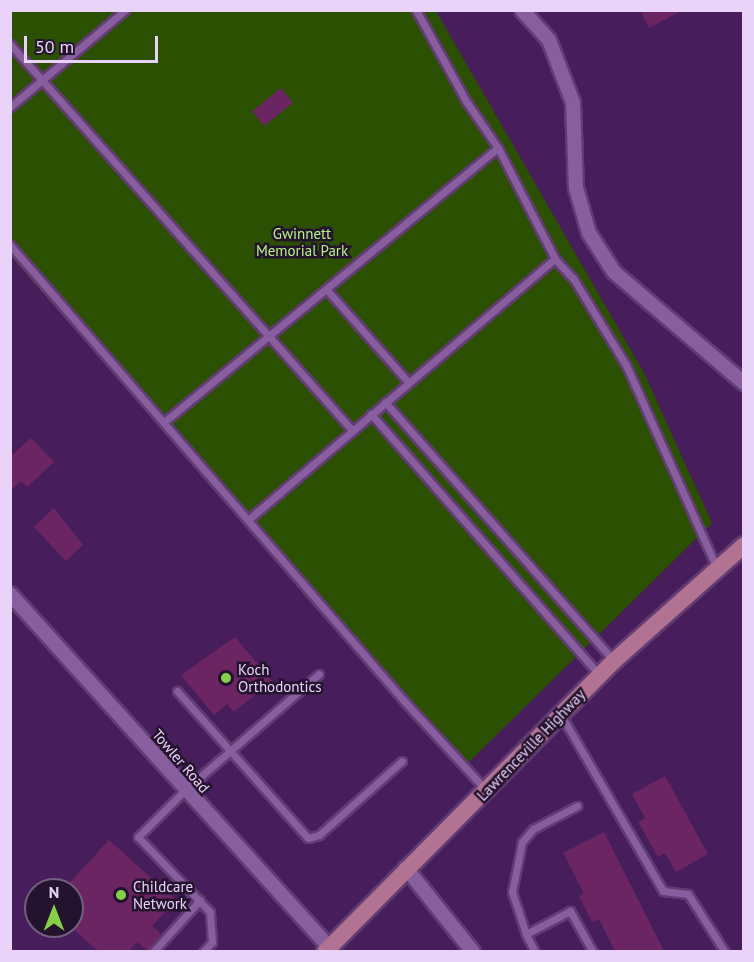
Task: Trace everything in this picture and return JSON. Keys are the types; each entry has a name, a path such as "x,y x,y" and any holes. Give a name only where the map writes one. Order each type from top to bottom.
{"main road":[{"name":"Lawrenceville Highway","path":"327,949 614,662 744,545"}],"street":[{"path":"522,10 549,40 573,103 576,188 589,233 614,272 744,383"},
{"name":"Towler Road","path":"10,594 327,949"},
{"path":"406,868 473,951"}],"lane":[{"path":"10,107 125,10"},
{"path":"416,10 466,101 498,148 555,259 573,278 626,365 717,568"},
{"path":"10,44 246,310 266,338 351,429"},
{"path":"164,422 498,148"},
{"path":"10,244 405,702 487,791"},
{"path":"249,519 351,429 555,259"},
{"path":"327,290 408,382"},
{"path":"385,402 614,662"},
{"path":"370,414 600,676"},
{"path":"203,951 212,942 210,912 138,837 185,790 319,674"},
{"path":"177,691 308,838 319,835 402,761"},
{"path":"561,715 663,891 688,894 725,951"},
{"path":"535,951 526,934 512,892 522,842 533,830 578,806"},
{"path":"153,951 200,900"},
{"path":"526,934 570,911 593,951"}],"green space":[{"name":"Gwinnett Memorial Park","path":"10,11 436,11 644,373 712,523 460,771 11,256"}],"building":[{"path":"640,10 683,10 649,28"},
{"path":"281,88 293,103 264,126 252,111"},
{"path":"31,438 54,462 27,487 21,481 10,491 10,457"},
{"path":"54,508 83,545 66,561 34,527"},
{"name":"Koch Orthodontics","path":"235,637 272,681 234,712 227,704 214,715 181,675"},
{"path":"665,776 708,854 676,872 665,853 658,857 638,822 645,818 632,794"},
{"path":"604,832 664,951 615,951 599,919 592,922 579,896 584,893 563,853"},
{"name":"Childcare Network","path":"109,840 176,900 152,926 161,934 148,951 137,942 129,951 98,951 83,938 84,878 74,878"}],"place":[{"name":"Koch Orthodontics","path":"226,678"},
{"name":"Childcare Network","path":"121,895"}]}
